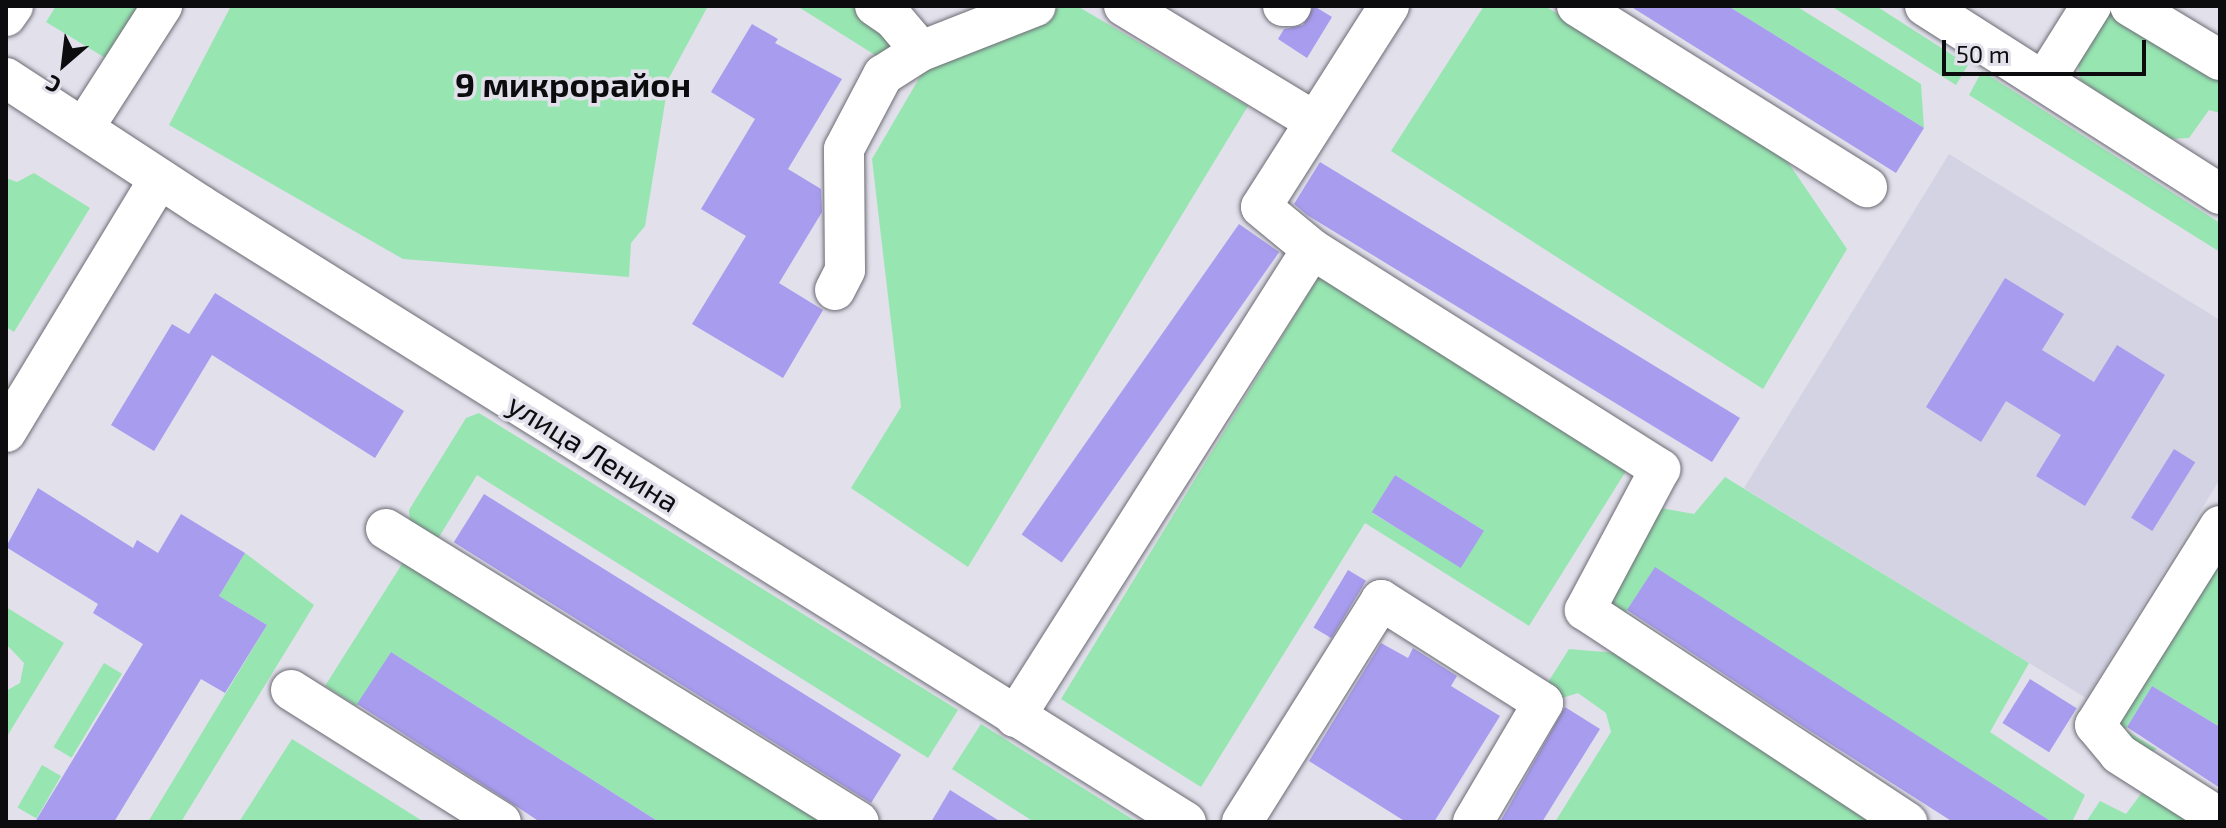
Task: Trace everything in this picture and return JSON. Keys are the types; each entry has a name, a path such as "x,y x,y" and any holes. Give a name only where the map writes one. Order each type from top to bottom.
{"street":[{"path":"6,16 13,6"},
{"path":"85,126 162,6"},
{"path":"875,6 893,18 921,51"},
{"path":"835,290 845,270 844,149 883,75 921,51 1036,6"},
{"path":"1124,6 1314,121"},
{"path":"1283,6 1291,6"},
{"path":"1389,6 1261,207 1312,249 1660,469 1585,610 1907,822"},
{"path":"1577,6 1867,187"},
{"path":"1925,6 2220,194"},
{"path":"2044,81 2091,6"},
{"path":"2130,6 2220,60"},
{"name":"улица Ленина","path":"6,78 85,126 159,179 1186,822"},
{"path":"13,442 159,179"},
{"path":"1015,717 1312,249"},
{"path":"2220,526 2095,725 2119,754 2220,818"},
{"path":"386,529 859,822"},
{"path":"1242,822 1381,600 1543,703 1473,822"},
{"path":"291,690 501,822"}],"shaded area":[{"path":"1949,154 2220,320 2220,479 2086,698 1744,488"}],"green space":[{"path":"56,6 147,6 112,62 46,22"},
{"path":"231,6 708,6 669,78 645,226 631,243 629,277 403,259 169,125"},
{"path":"797,6 867,6 905,41 883,60"},
{"path":"1064,6 1077,6 1248,106 968,567 851,488 901,407 872,159 928,63"},
{"path":"1484,6 1545,6 1779,149 1847,249 1763,389 1391,151"},
{"path":"1728,6 1796,6 1921,84 1924,128"},
{"path":"1831,6 1876,6 1968,65 1956,85"},
{"path":"2129,12 2220,70 2220,113 2209,110 2189,138 2169,139 2080,80 2078,64 2108,14"},
{"path":"1982,71 2220,223 2220,252 1969,95"},
{"path":"34,173 90,208 14,332 6,327 6,178 17,182"},
{"path":"1319,276 1626,471 1529,626 1365,523 1201,787 1061,699","holes":["1395,475 1483,530 1461,567 1372,513"]},
{"path":"479,413 958,710 928,758 477,475 431,550 411,538 409,510 466,418"},
{"path":"1725,477 2029,663 1990,732 2085,795 2072,822 2052,822 1655,568 1626,612 1648,627 1641,638 1604,616 1655,507 1694,514"},
{"path":"2220,550 2220,727 2152,686 2125,730 2157,749 2141,758 2110,716"},
{"path":"245,553 314,605 181,822 148,822 267,625 219,596"},
{"path":"407,556 827,822 659,822 391,652 357,706 325,686"},
{"path":"6,607 64,643 6,738 6,691 20,683 24,663 6,644"},
{"path":"1569,649 1628,654 1890,822 1555,822 1611,732 1606,713 1578,693 1562,698 1545,687"},
{"path":"104,663 122,674 72,758 54,747"},
{"path":"981,724 1137,822 1034,822 952,769"},
{"path":"292,739 424,822 239,822"},
{"path":"42,765 61,776 37,818 18,807"},
{"path":"2147,786 2204,822 2086,822 2100,801 2126,814"}],"building":[{"path":"1314,6 1332,17 1307,58 1278,39 1284,29 1303,25"},
{"path":"1630,6 1728,6 1924,128 1896,173"},
{"path":"752,24 778,39 775,43 842,79 788,169 821,189 822,212 779,283 823,310 783,378 692,324 746,236 701,209 755,119 711,92"},
{"path":"1320,162 1740,418 1712,462 1307,215 1294,204"},
{"path":"1239,224 1279,252 1062,563 1022,534"},
{"path":"2005,278 2064,314 2042,350 2094,382 2117,345 2165,375 2085,506 2036,476 2061,435 2006,401 1981,442 1926,407"},
{"path":"215,293 404,411 375,458 212,355 154,451 111,425 172,324 189,334"},
{"path":"2174,449 2195,462 2152,531 2131,518"},
{"path":"1395,475 1484,531 1461,568 1372,512"},
{"path":"38,488 133,548 137,540 158,553 181,514 245,553 219,596 267,625 225,693 201,679 114,822 35,822 143,644 93,613 98,604 6,547"},
{"path":"484,494 901,755 871,803 454,542"},
{"path":"1655,567 2052,822 1953,822 1807,729 1627,610"},
{"path":"1348,570 1366,581 1331,638 1313,627"},
{"path":"1381,643 1408,658 1413,648 1457,676 1451,686 1500,716 1434,822 1406,822 1309,761"},
{"path":"391,652 659,822 540,822 357,704"},
{"path":"2030,679 2077,708 2049,752 2002,723"},
{"path":"2152,686 2220,727 2220,788 2127,727"},
{"path":"1565,707 1600,729 1542,822 1500,822"},
{"path":"950,790 1001,822 931,822"}],"district":[{"name":"9 микрорайон","path":"573,84"}]}
